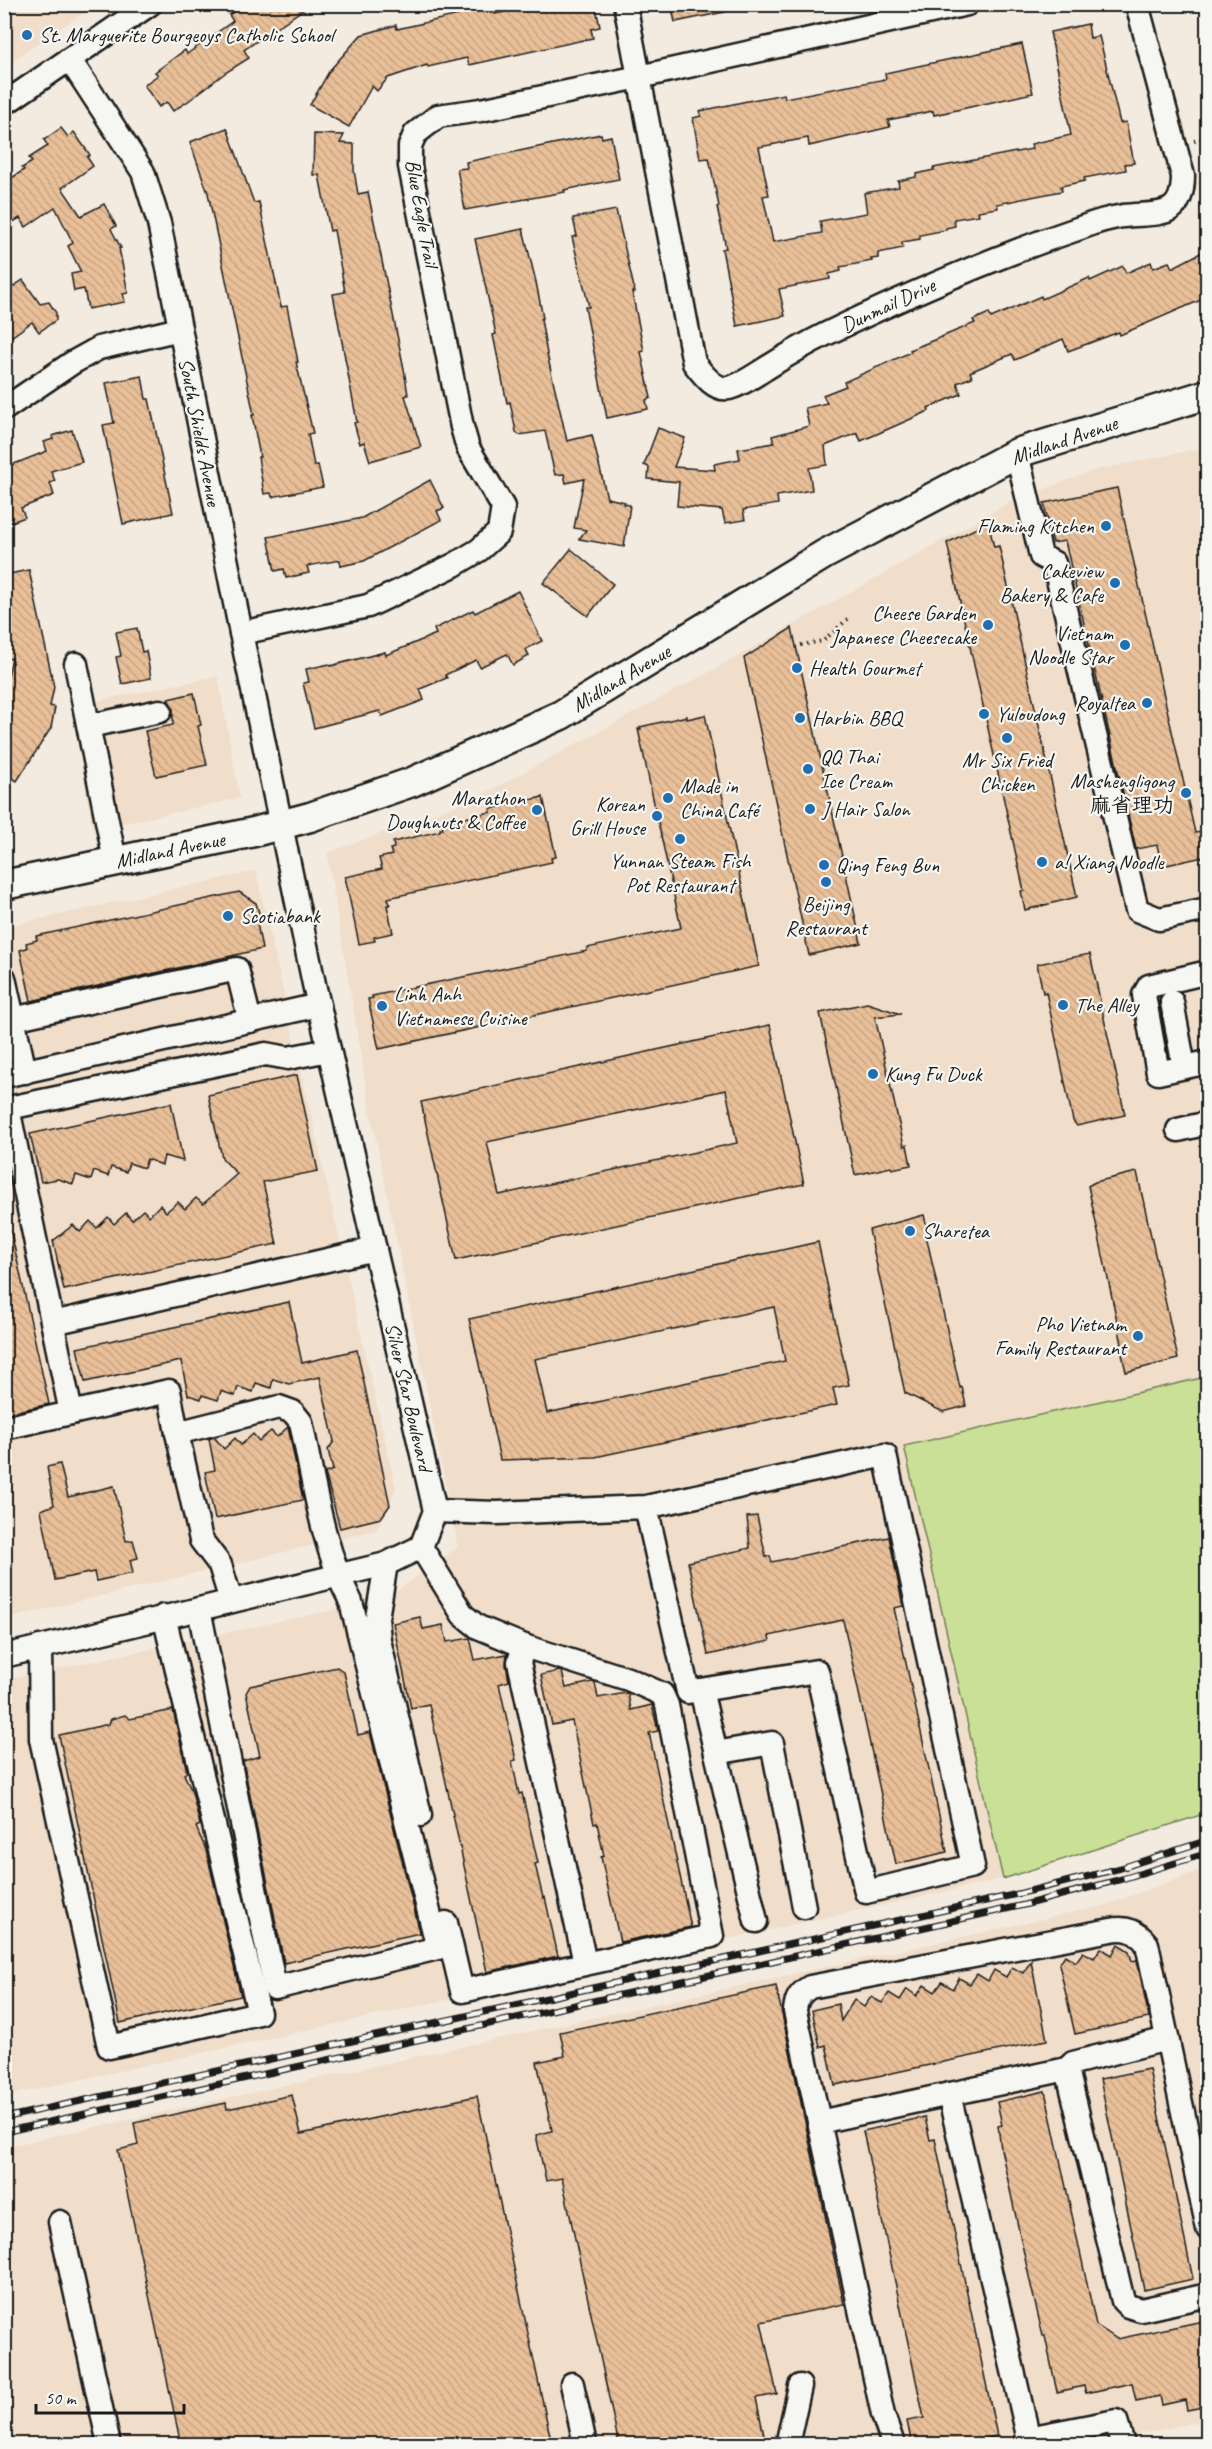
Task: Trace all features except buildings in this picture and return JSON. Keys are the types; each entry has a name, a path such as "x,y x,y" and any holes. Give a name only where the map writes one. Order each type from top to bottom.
{"main road":[{"name":"Midland Avenue","path":"4,885 281,824 412,782 561,715 825,554 1017,453 1208,394"}],"street":[{"path":"4,104 150,4"},
{"path":"625,4 639,77"},
{"name":"Blue Eagle Trail","path":"241,633 368,606 454,565 479,550 499,532 503,507 468,448 462,427 410,166 411,146 415,134 438,116 481,110 639,77 967,4"},
{"name":"Dunmail Drive","path":"639,77 693,363 718,387 728,388 900,298 1012,251 1093,223 1123,216 1154,216 1178,204 1183,191 1183,176 1137,4"},
{"name":"South Shields Avenue","path":"70,60 142,172 159,223 281,824"},
{"path":"4,409 72,363 99,348 180,329"},
{"path":"1017,453 1041,556 1054,563 1137,910 1159,919 1208,909"},
{"path":"76,664 115,861"},
{"path":"89,726 160,711"},
{"name":"Silver Star Boulevard","path":"281,824 329,1050 435,1511"},
{"path":"14,1019 237,969 250,1021"},
{"path":"1204,973 1149,986 1144,995 1158,1073 1208,1062"},
{"path":"4,978 14,1019 14,1074 319,1005"},
{"path":"1172,1002 1184,1067"},
{"path":"71,1413 6,1108 266,1054 288,1058 329,1050"},
{"path":"1178,1130 1208,1123"},
{"path":"53,1323 375,1250"},
{"path":"4,1428 169,1391 201,1540 220,1564 231,1601"},
{"path":"177,1433 279,1407 293,1412 302,1422 323,1526 336,1574 351,1602 438,1948 275,1988 198,1609"},
{"path":"4,1656 336,1574 386,1564 421,1547 435,1511 497,1513 646,1507 885,1455 973,1866 866,1892 817,1671 688,1692 646,1507"},
{"path":"386,1564 377,1618 380,1640 462,1991 712,1936 667,1705 662,1694 628,1679 524,1646 478,1627 463,1615 421,1547"},
{"path":"40,1647 41,1739 109,2047 259,2013 164,1616"},
{"path":"524,1646 519,1662 585,1963"},
{"path":"701,1690 756,1921"},
{"path":"716,1754 772,1743 804,1907"},
{"path":"893,2445 883,2415 795,2011 801,1992 810,1987 1111,1930 1131,1930 1147,1944 1208,2229"},
{"path":"819,2122 1067,2069 1073,2062 1167,2039"},
{"path":"1067,2069 1123,2301 1128,2306 1141,2310 1208,2295"},
{"path":"949,2094 1029,2441 1116,2421 1123,2445"},
{"path":"60,2222 109,2445"},
{"path":"572,2384 585,2445"},
{"path":"790,2445 789,2436 800,2386"}],"path":[{"path":"801,645 823,641 851,616"}],"shaded area":[{"name":"St. Marguerite Bourgeoys Catholic School","path":"5,4 95,4 95,5 5,66"},
{"path":"1207,447 1207,1385 1205,1378 904,1447 1003,1879 5,2096 4,1680 385,1599 458,1547 369,1104 327,853 476,798 726,663 1008,503 1095,470"},
{"path":"218,676 240,798 93,830 71,706"},
{"path":"256,871 396,1489 377,1530 5,1619 4,927"},
{"path":"1207,1868 1207,2420 1093,2444 5,2444 4,2147 1103,1906"}],"green space":[{"path":"1206,1377 1207,1813 1003,1879 904,1446"}],"railway":[{"path":"4,2118 1022,1893 1121,1868 1208,1840"},
{"path":"4,2132 1024,1905 1208,1853"}],"place":[{"name":"St. Marguerite Bourgeoys Catholic School","path":"27,35"},
{"name":"Flaming Kitchen","path":"1106,526"},
{"name":"Cakeview Bakery & Cafe","path":"1115,583"},
{"name":"Cheese Garden Japanese Cheesecake","path":"988,625"},
{"name":"Vietnam Noodle Star","path":"1125,645"},
{"name":"Health Gourmet","path":"797,668"},
{"name":"Royaltea","path":"1147,703"},
{"name":"Yuloudong","path":"984,714"},
{"name":"Harbin BBQ","path":"800,718"},
{"name":"Mr Six Fried Chicken","path":"1007,738"},
{"name":"QQ Thai Ice Cream","path":"808,769"},
{"name":"Mashengligong 麻省理功","path":"1186,793"},
{"name":"Made in China Café","path":"668,798"},
{"name":"J Hair Salon","path":"810,809"},
{"name":"Marathon Doughnuts & Coffee","path":"537,810"},
{"name":"Korean Grill House","path":"657,816"},
{"name":"Yunnan Steam Fish Pot Restaurant","path":"680,839"},
{"name":"a! Xiang Noodle","path":"1042,862"},
{"name":"Qing Feng Bun","path":"824,865"},
{"name":"Beijing Restaurant","path":"826,882"},
{"name":"Scotiabank","path":"228,916"},
{"name":"The Alley","path":"1063,1005"},
{"name":"Linh Anh Vietnamese Cuisine","path":"382,1006"},
{"name":"Kung Fu Duck","path":"873,1074"},
{"name":"Sharetea","path":"910,1231"},
{"name":"Pho Vietnam Family Restaurant","path":"1138,1336"}]}
